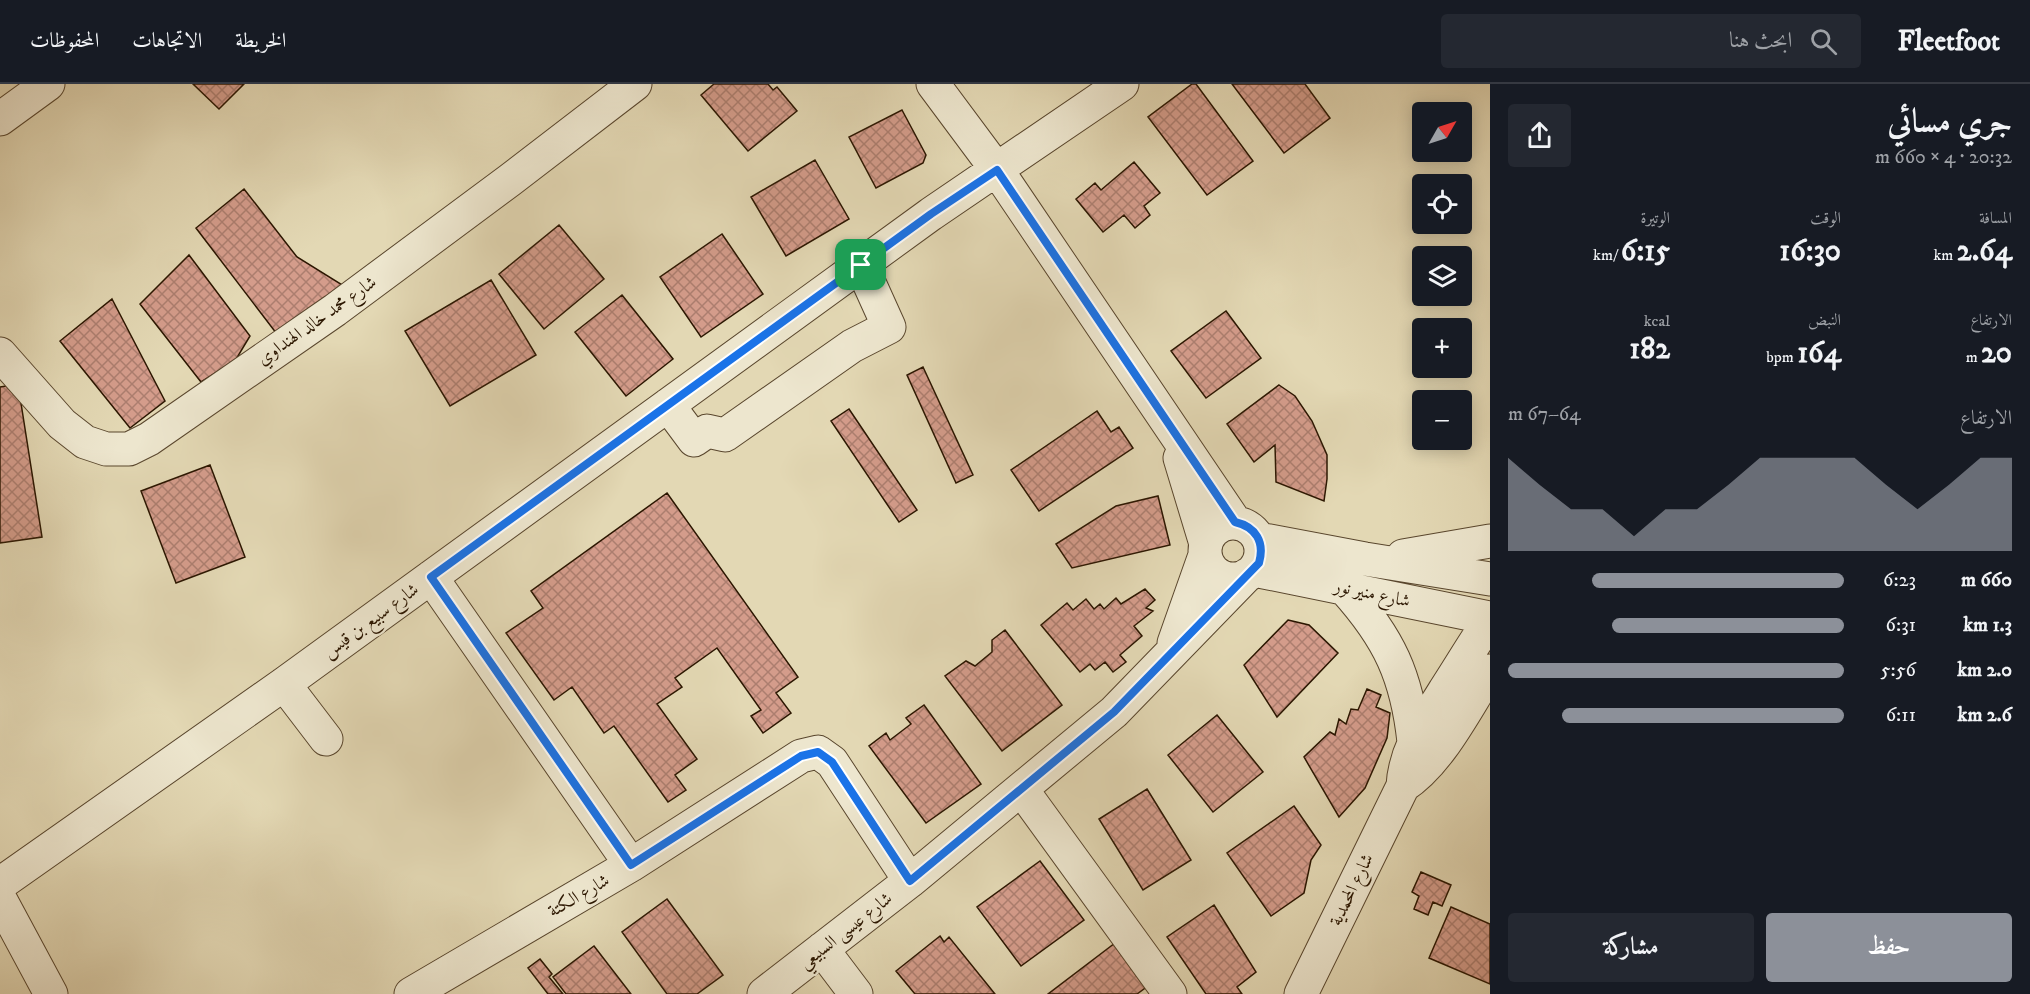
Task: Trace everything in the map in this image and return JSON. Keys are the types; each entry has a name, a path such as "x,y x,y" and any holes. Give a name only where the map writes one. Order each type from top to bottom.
{"street":[{"path":"0,119 48,84"},
{"name":"شارع محمد خالد الهنداوي","path":"4,368 62,424 85,442 106,449 129,449 149,439 335,310 635,84"},
{"path":"933,84 997,170 1172,430 1249,552"},
{"name":"شارع سبيع بن قيس","path":"0,884 284,684 861,265 1122,84"},
{"path":"668,405 694,440 707,431 725,435 852,346 889,327 861,265"},
{"path":"1172,430 1210,567 1222,577 1230,579 1249,552"},
{"path":"1205,551 1213,530 1227,523 1249,552"},
{"path":"1365,560 1490,541"},
{"name":"شارع عيسى السبيعي","path":"1171,653 1205,551"},
{"name":"شارع عيسى السبيعي","path":"764,994 910,881 1114,712 1171,653 1249,552"},
{"name":"شارع منير نور","path":"1249,552 1365,560 1490,579"},
{"name":"شارع منير نور","path":"1249,552 1345,589 1490,619"},
{"name":"شارع الكتة","path":"411,994 631,865 431,577"},
{"path":"1345,589 1368,614 1386,643 1401,675 1410,708 1413,742"},
{"name":"شارع المحمدية","path":"1301,994 1403,786 1406,763 1413,742 1490,619"},
{"name":"شارع المحمدية","path":"1403,786 1433,759 1490,671"},
{"path":"284,684 326,740"},
{"path":"631,865 801,756 818,752 832,762 910,881"},
{"path":"1022,790 1170,994"},
{"path":"0,899 51,994"},
{"path":"822,948 856,994"}],"building":[{"path":"193,84 244,84 219,109"},
{"path":"714,84 768,84 773,90 777,87 797,111 748,151 701,95"},
{"path":"1192,84 1196,84 1253,161 1207,195 1148,117"},
{"path":"1232,84 1305,84 1330,118 1284,153"},
{"path":"902,110 926,155 923,163 876,188 849,137"},
{"path":"815,160 849,219 786,256 751,197"},
{"path":"1134,162 1160,193 1144,206 1150,215 1135,228 1124,215 1103,232 1076,199 1095,183 1101,190"},
{"path":"244,189 297,257 352,291 283,342 196,228"},
{"path":"559,225 604,279 544,329 499,274"},
{"path":"722,234 763,294 701,337 660,277"},
{"path":"189,255 250,336 235,361 201,382 140,304"},
{"path":"491,280 536,355 450,406 405,331"},
{"path":"622,295 673,359 626,396 575,332"},
{"path":"112,299 165,401 130,428 60,341"},
{"path":"1226,311 1261,358 1206,398 1171,351"},
{"path":"923,367 973,475 956,483 907,375"},
{"path":"18,384 42,537 0,543 0,387"},
{"path":"1279,385 1295,396 1312,421 1327,455 1324,501 1276,482 1275,445 1254,462 1227,424"},
{"path":"849,409 917,510 899,522 831,421"},
{"path":"1097,411 1111,432 1119,427 1133,448 1039,511 1011,470"},
{"path":"210,465 245,557 176,583 141,491"},
{"path":"667,493 798,677 776,693 791,713 763,733 751,716 761,710 717,648 675,678 682,687 657,704 697,759 675,775 686,790 668,802 614,726 604,733 572,687 554,700 506,633 543,608 531,591"},
{"path":"1158,496 1170,545 1072,568 1056,544 1116,506"},
{"path":"1145,589 1155,600 1146,608 1153,611 1134,626 1142,636 1120,655 1126,662 1113,672 1105,662 1095,670 1090,664 1080,672 1041,625 1067,603 1073,610 1086,599 1094,609 1100,604 1104,609 1116,598 1121,604"},
{"path":"1288,620 1309,625 1338,653 1277,717 1244,665"},
{"path":"1005,630 1062,705 1002,751 945,676 966,661 975,666 992,652 992,640"},
{"path":"1367,689 1381,695 1376,707 1390,713 1387,738 1365,788 1339,817 1304,757 1330,732 1335,735 1339,719 1346,724 1351,709 1358,710"},
{"path":"924,705 981,784 926,823 869,746 886,733 890,740 911,724 906,718"},
{"path":"1217,715 1263,772 1213,812 1168,755"},
{"path":"1147,789 1191,860 1143,890 1099,819"},
{"path":"1294,806 1321,845 1311,860 1304,893 1271,916 1227,853"},
{"path":"1040,861 1084,920 1021,966 977,907"},
{"path":"1421,872 1451,885 1442,906 1433,902 1428,915 1414,909 1419,896 1412,892"},
{"path":"667,899 723,975 697,994 667,994 622,932"},
{"path":"1214,905 1256,972 1237,987 1242,994 1206,994 1167,937"},
{"path":"1451,907 1490,924 1490,984 1429,958"},
{"path":"940,936 944,942 949,937 995,994 915,994 896,971"},
{"path":"1119,940 1152,983 1137,994 1048,994"},
{"path":"594,946 631,994 566,994 553,977"},
{"path":"540,959 552,974 549,977 563,994 548,994 528,968"}],"route":[{"path":"997,170 1235,522 1249,527 1259,539 1262,554 1259,563 1114,712 910,881 832,762 818,752 801,756 631,865 431,577 861,265 997,170"}]}
